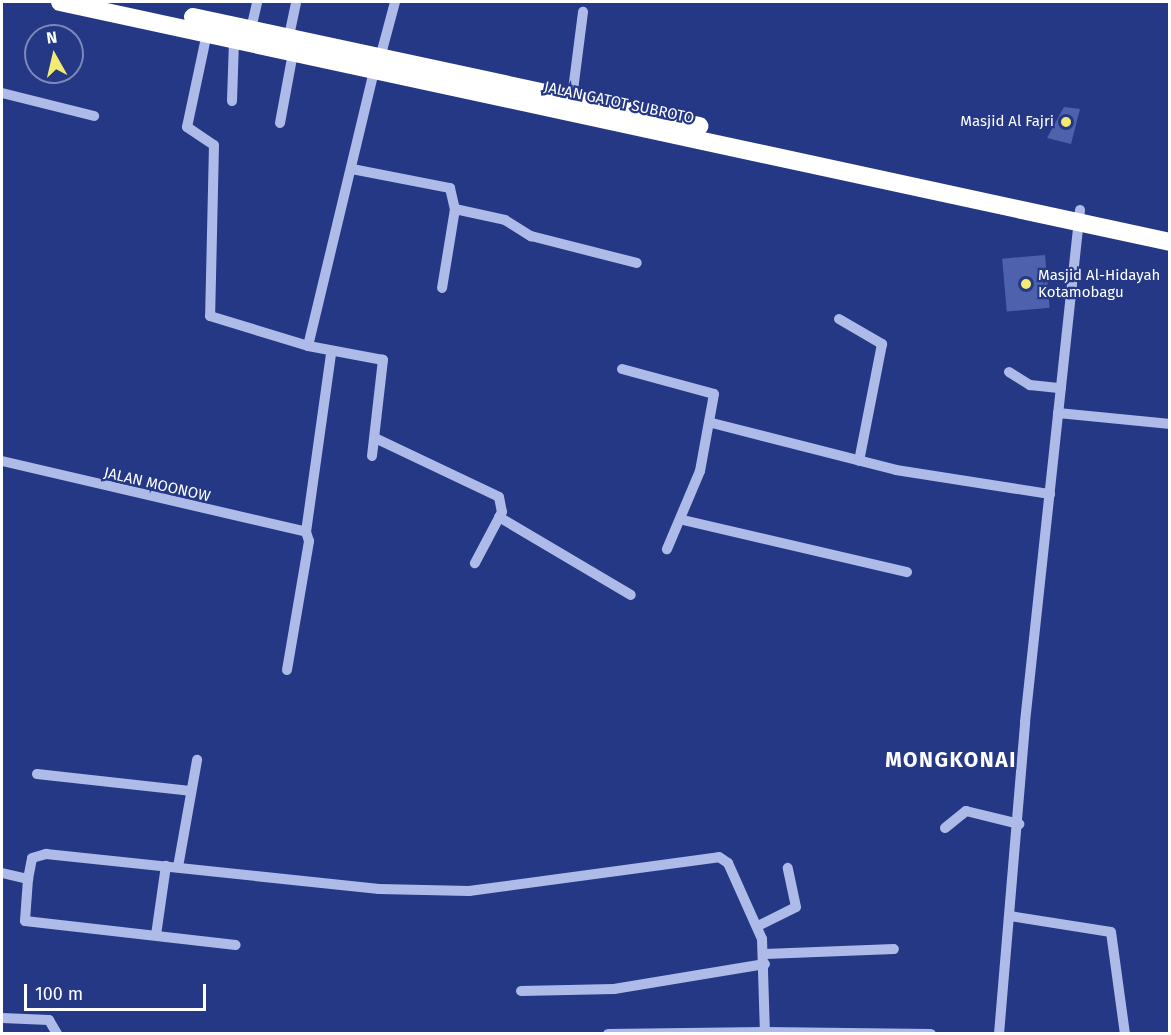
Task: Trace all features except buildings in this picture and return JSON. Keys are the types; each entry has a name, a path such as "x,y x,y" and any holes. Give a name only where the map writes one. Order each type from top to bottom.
{"highway":[{"name":"JALAN GATOT SUBROTO","path":"60,2 116,5 251,29 291,44"},
{"name":"JALAN GATOT SUBROTO","path":"116,5 234,40 291,44 1080,216 1170,229"},
{"name":"JALAN GATOT SUBROTO","path":"377,62 572,98 1080,216 1170,242"}],"street":[{"path":"251,29 257,2"},
{"path":"280,123 296,2"},
{"path":"308,346 377,62 395,2"},
{"path":"572,98 583,12"},
{"path":"207,33 187,127 214,145 210,315 331,353 383,360 372,456"},
{"path":"232,101 234,40"},
{"path":"2,93 94,116"},
{"path":"352,169 444,184 455,209 442,288"},
{"path":"455,209 505,220 531,236 637,263"},
{"path":"999,1034 1050,494 1080,216"},
{"path":"839,319 882,344 859,461"},
{"path":"286,670 309,541 306,532 331,353"},
{"path":"622,369 708,390 716,404 683,520 668,549"},
{"path":"1009,372 1030,385 1061,388"},
{"path":"1058,414 1170,424"},
{"path":"712,423 859,461 1050,494"},
{"path":"375,438 499,496 499,517 475,563"},
{"name":"JALAN MOONOW","path":"2,461 306,532"},
{"path":"499,517 631,595"},
{"path":"683,520 907,572"},
{"path":"178,867 197,760"},
{"path":"37,774 190,791"},
{"path":"945,828 966,811 1019,824"},
{"path":"236,945 25,921 32,858 38,854 379,889 469,891 719,857 728,863 758,926 765,959 761,1033"},
{"path":"156,935 166,866"},
{"path":"758,926 796,907 788,868"},
{"path":"2,873 28,879"},
{"path":"1010,916 1111,932 1125,1034"},
{"path":"521,992 614,989 765,959 894,949"},
{"path":"2,1018 48,1020 57,1034"},
{"path":"608,1034 931,1034"}],"place":[{"name":"Masjid Al Fajri","path":"1066,122"},
{"name":"Masjid Al-Hidayah Kotamobagu","path":"1026,284"}],"district":[{"name":"MONGKONAI","path":"951,760"}]}
